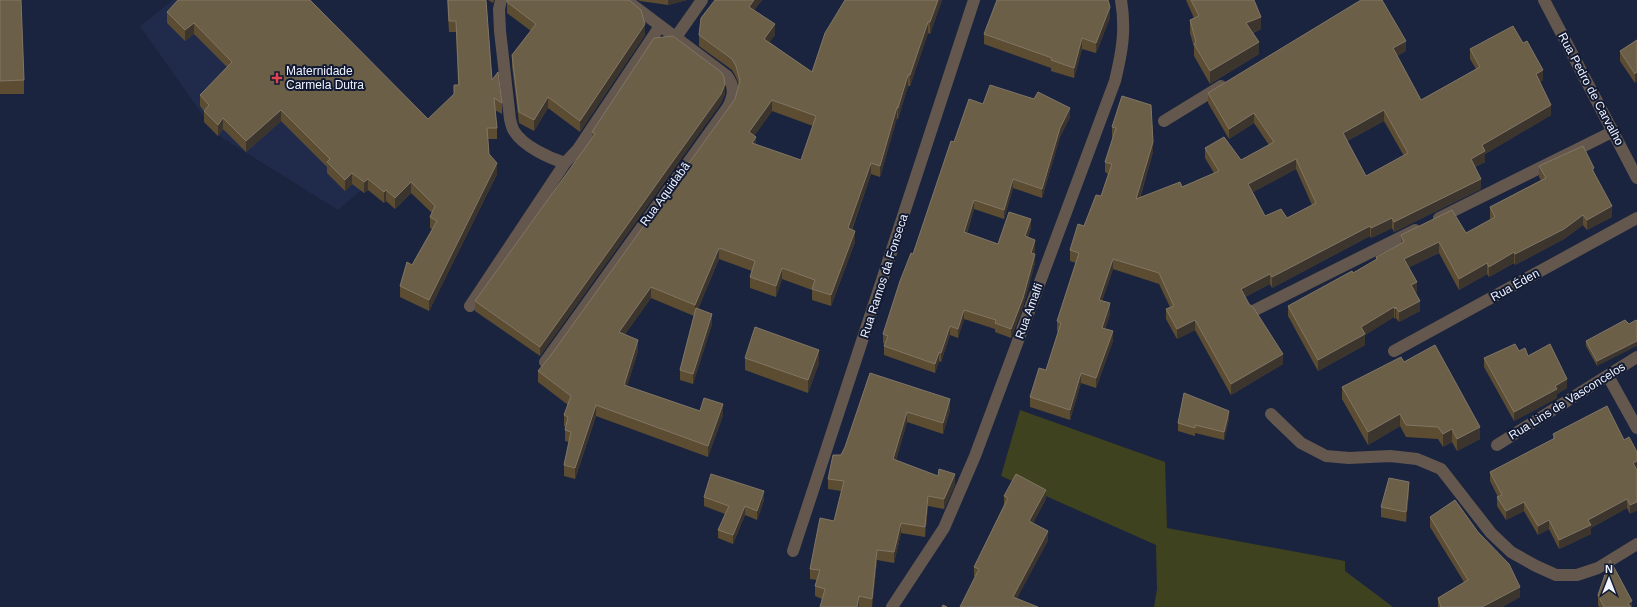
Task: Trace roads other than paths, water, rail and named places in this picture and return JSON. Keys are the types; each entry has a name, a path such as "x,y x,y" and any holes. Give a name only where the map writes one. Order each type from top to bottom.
{"street":[{"path":"501,0 499,9 500,31 510,119 514,131 523,142 555,160 565,163"},
{"name":"Rua Aquidabã","path":"545,362 732,99 733,84 727,76 626,0"},
{"path":"676,37 702,0"},
{"name":"Rua Ramos da Fonseca","path":"793,551 974,0"},
{"name":"Rua Amalfi","path":"892,607 944,528 978,449 1115,81 1123,45 1123,14 1121,0"},
{"name":"Rua Pedro de Carvalho","path":"1544,0 1614,131 1637,178"},
{"path":"470,306 565,163 578,149 660,26"},
{"path":"1164,120 1232,79"},
{"path":"1255,310 1614,131"},
{"name":"Rua Éden","path":"1394,351 1637,218"},
{"name":"Rua Lins de Vasconcelos","path":"1497,445 1637,357"},
{"path":"1608,376 1637,428"},
{"path":"1271,414 1301,443 1326,456 1390,456 1417,459 1441,469 1491,533 1511,552 1556,575 1577,575 1598,568 1637,544"}],"place":[{"name":"Maternidade Carmela Dutra","path":"277,78"}]}
